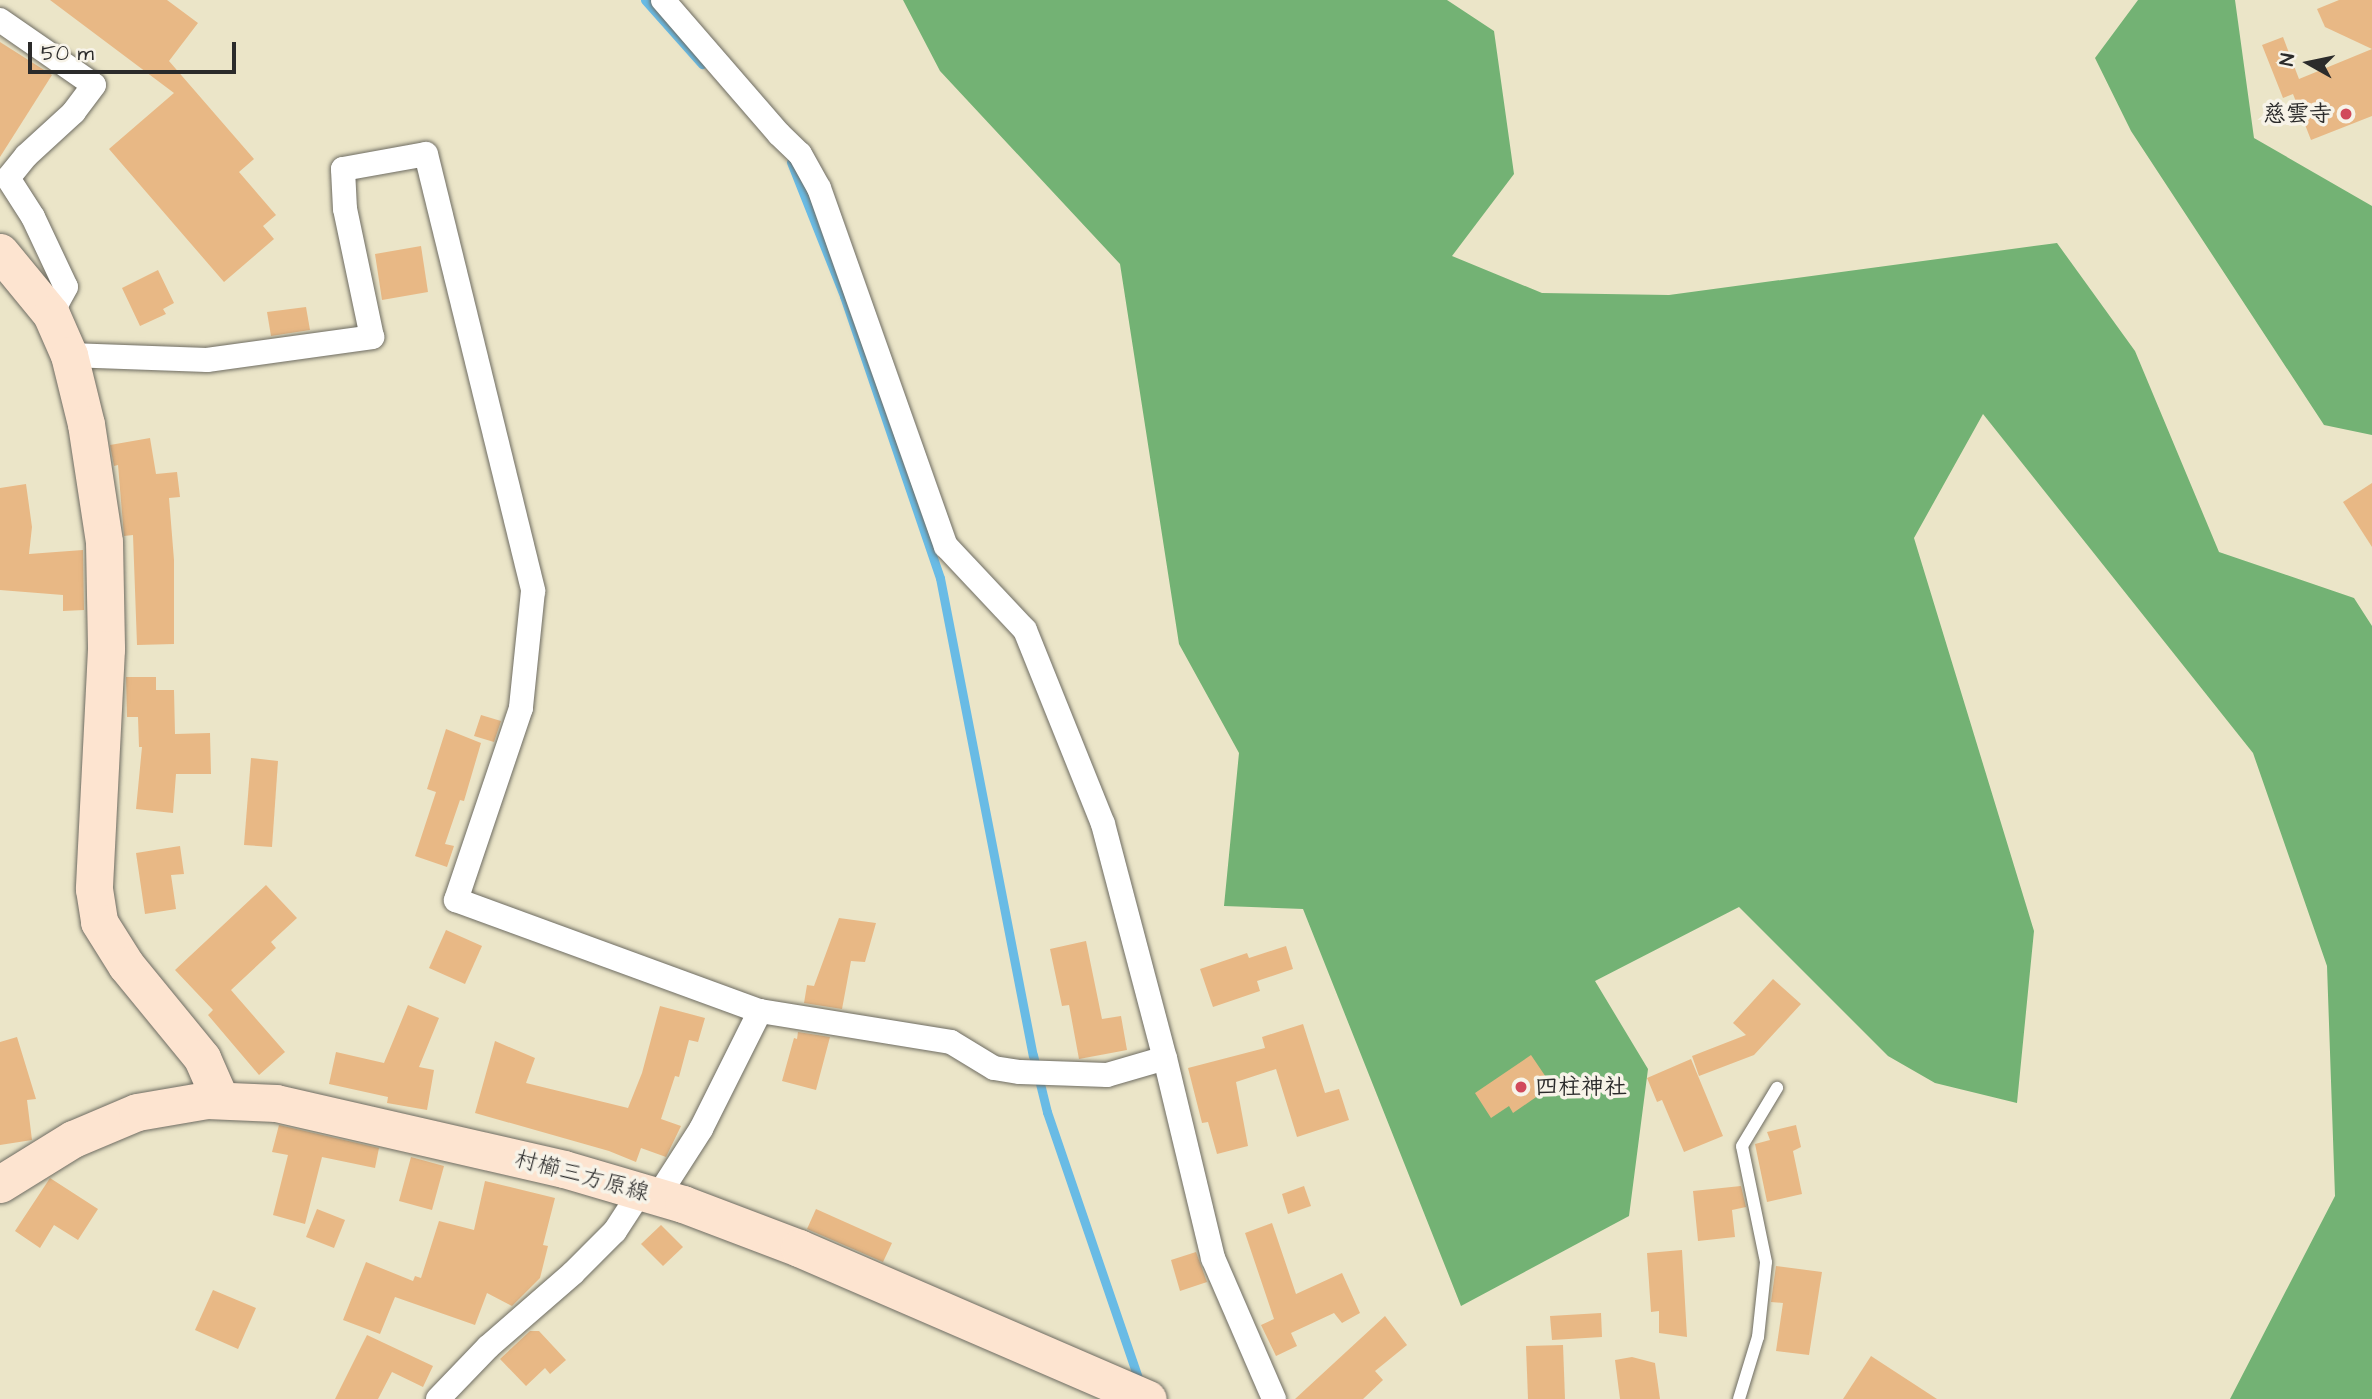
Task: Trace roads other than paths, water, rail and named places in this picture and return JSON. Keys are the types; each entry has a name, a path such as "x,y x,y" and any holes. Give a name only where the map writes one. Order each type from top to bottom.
{"main road":[{"path":"0,253 51,314 69,355 86,424 104,542 106,649 94,889 99,922 126,965 202,1058 220,1099"},
{"name":"村櫛三方原線","path":"0,1184 73,1139 115,1120 172,1104 220,1099 253,1100 299,1107 564,1168 649,1194 799,1248 1136,1394"}],"street":[{"path":"663,0 779,134 800,154 819,188 946,546 1025,630 1103,824 1165,1058 1213,1258 1274,1399"},
{"path":"0,20 94,85 74,112 26,156 8,178 33,218 66,287 51,314"},
{"path":"69,355 207,360 372,337 345,209 343,169 426,154 533,590 521,708 456,900 760,1011 951,1042 994,1068 1020,1072 1107,1075 1165,1058"},
{"path":"438,1399 488,1348 573,1273 649,1194 701,1129 760,1011"}],"lane":[{"path":"1739,1399 1758,1337 1766,1262 1742,1146 1777,1088"}],"waterway":[{"path":"645,0 702,64"},
{"path":"791,162 844,296 940,578 1033,1055 1047,1112 1140,1384"}],"place":[{"name":"慈雲寺","path":"2346,114"},
{"name":"四柱神社","path":"1521,1087"}]}
